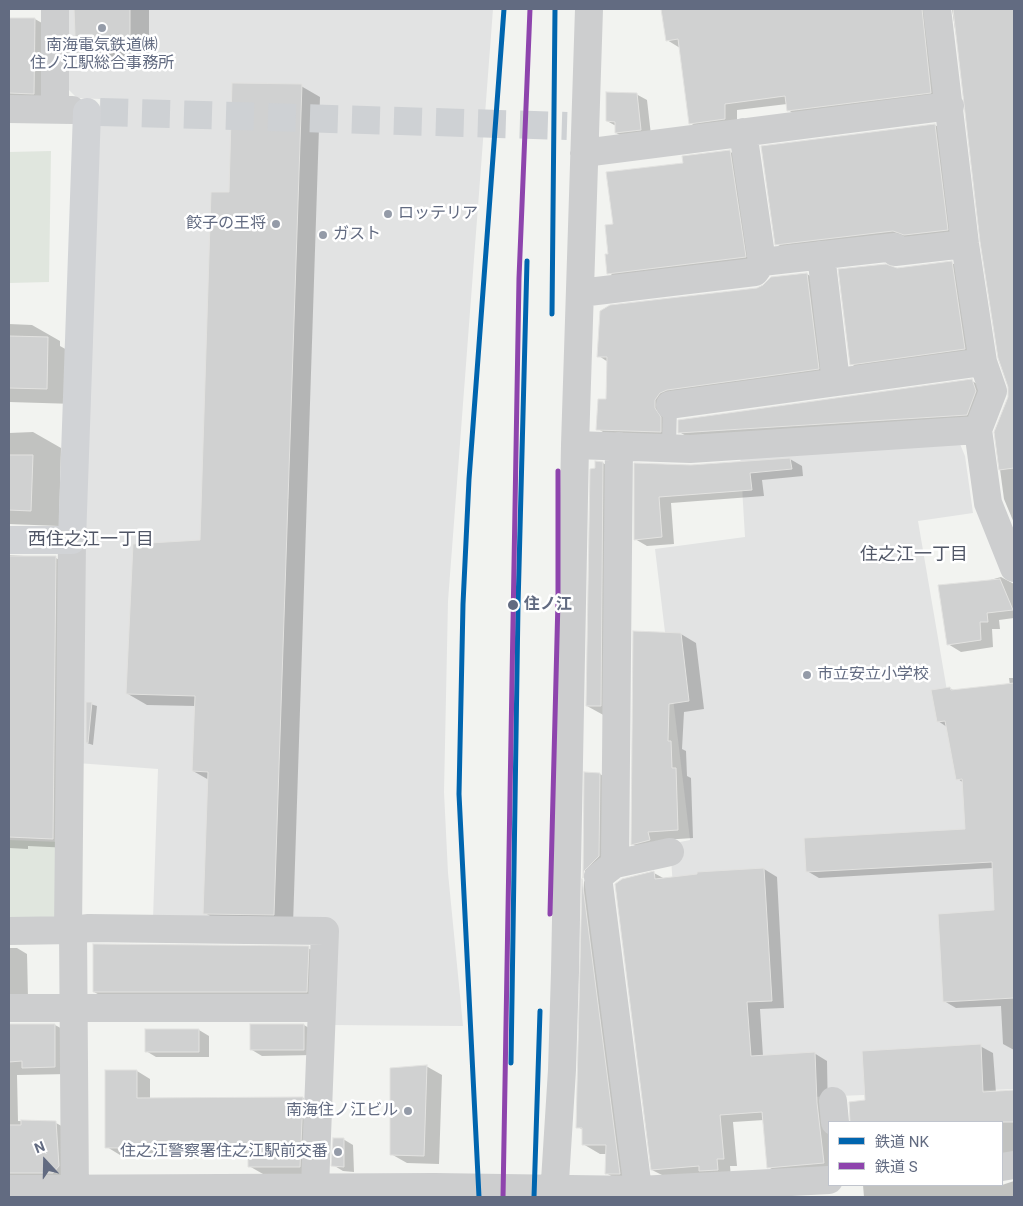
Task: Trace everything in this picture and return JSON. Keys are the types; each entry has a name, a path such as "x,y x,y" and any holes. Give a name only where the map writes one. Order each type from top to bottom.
{"street":[{"path":"55,9 55,109"},
{"path":"554,1193 562,1070 565,982 575,445 580,293 579,135 589,9"},
{"path":"936,9 950,106 965,244 984,362 1004,390 978,430 988,503 1014,568"},
{"path":"579,135 743,132 950,106"},
{"path":"9,109 55,109 93,112 72,540 71,930 75,1193"},
{"path":"580,293 755,272 762,262 743,132"},
{"path":"762,262 895,247 895,252 965,244"},
{"path":"821,255 836,382"},
{"path":"670,405 984,362"},
{"path":"575,445 690,449 978,430"},
{"path":"615,864 619,446"},
{"path":"9,540 72,540"},
{"path":"639,1194 598,877 615,864 670,852"},
{"path":"9,931 89,928 325,931 315,1187"},
{"path":"9,1008 322,1008"},
{"path":"9,1189 75,1193 315,1187 436,1192 639,1194 813,1186"}],"lane":[{"path":"669,448 670,405"}],"shaded area":[{"path":"68,9 493,9 448,601 444,792 448,873 463,1026 331,1025 332,924 153,919 158,769 77,763 100,99 77,98 68,89"},
{"path":"51,151 49,282 9,283 9,152"},
{"name":"市立安立小学校","path":"960,444 965,456 973,513 918,521 966,802 1014,800 1014,1089 688,1102 670,844 690,840 655,549 745,537 740,453"},
{"path":"9,840 62,842 60,926 9,927"}],"building":[{"name":"南海電気鉄道㈱ 住ノ江駅総合事務所","path":"74,9 130,9 130,47 113,47 113,53 107,53 107,60 76,60"},
{"path":"661,9 922,9 931,93 787,111 785,96 725,104 725,119 689,124 678,39 666,41"},
{"path":"953,9 1014,9 1014,468 999,470 994,432 1008,397 1008,387 998,358 980,242"},
{"path":"9,18 35,18 34,94 9,93"},
{"path":"232,83 302,84 274,915 203,914 208,772 192,771 195,696 126,694 133,544 200,540 211,192 229,192"},
{"path":"606,92 637,93 641,130 615,133 615,122 606,121"},
{"path":"935,124 948,230 904,235 893,231 775,245 761,146"},
{"path":"730,150 746,257 607,274 605,254 608,254 605,225 613,224 606,172 683,163 682,156"},
{"path":"952,261 965,349 850,365 838,269 886,264 897,268"},
{"path":"807,273 819,369 667,390 660,393 655,400 655,408 661,417 661,432 596,430 598,399 606,399 607,357 597,357 600,311 610,305 757,288 771,277"},
{"path":"9,336 48,337 47,389 9,388"},
{"path":"972,379 976,391 967,415 678,433 678,420"},
{"path":"9,455 33,455 31,511 9,510"},
{"path":"790,458 792,469 750,473 752,490 659,497 662,537 634,540 634,463 691,465"},
{"path":"595,461 603,462 601,706 586,706 590,469 595,468"},
{"path":"9,556 56,556 53,839 9,837"},
{"path":"1000,579 1013,610 987,613 988,622 980,622 981,640 947,645 938,585"},
{"path":"633,631 681,633 689,701 669,704 668,741 671,741 672,768 676,768 678,830 648,832 650,840 631,845"},
{"path":"1014,683 1014,998 943,1002 938,914 994,910 992,862 806,872 804,838 965,829 962,779 956,780 945,721 937,722 931,690 950,687 951,690"},
{"path":"86,702 92,702 88,743 86,743"},
{"path":"584,772 600,773 599,856 584,871 583,878"},
{"path":"764,868 772,1001 747,1002 751,1056 815,1052 817,1103 824,1163 767,1168 762,1112 720,1115 724,1159 717,1159 718,1170 699,1171 699,1166 651,1170 615,884 622,879 654,871 655,879 697,874 697,872"},
{"path":"582,879 620,1174 605,1174 606,1145 582,1145 582,1128 576,1128"},
{"path":"93,944 309,946 307,992 93,992"},
{"path":"9,1024 55,1024 55,1067 22,1068 22,1061 9,1062"},
{"path":"250,1024 304,1024 304,1050 250,1050"},
{"path":"145,1029 199,1029 199,1052 145,1052"},
{"path":"981,1044 983,1092 1014,1090 1014,1122 850,1121 849,1102 865,1100 862,1051"},
{"name":"南海住ノ江ビル","path":"427,1065 424,1156 390,1155 390,1068"},
{"path":"105,1070 137,1070 137,1098 303,1097 300,1167 248,1167 248,1147 105,1148"},
{"path":"21,1120 56,1121 59,1166 53,1173 9,1173 9,1125 21,1125"},
{"name":"住之江警察署住之江駅前交番","path":"333,1138 344,1138 344,1167 331,1166"}],"tunnel":[{"path":"100,112 567,126"}],"rail line":[{"name":"NK","path":"479,1197 459,794 463,604 469,479 504,9"},
{"name":"S","path":"503,1197 519,278 530,9"},
{"name":"NK","path":"552,314 555,9"},
{"name":"NK","path":"511,1063 518,606 527,261"},
{"name":"S","path":"550,914 558,600 558,471"},
{"name":"NK","path":"534,1197 540,1011"}],"place":[{"name":"南海電気鉄道㈱ 住ノ江駅総合事務所","path":"102,28"},
{"name":"ロッテリア","path":"388,214"},
{"name":"餃子の王将","path":"276,224"},
{"name":"ガスト","path":"323,235"},
{"name":"住ノ江","path":"513,605"},
{"name":"市立安立小学校","path":"807,675"},
{"name":"南海住ノ江ビル","path":"408,1111"},
{"name":"住之江警察署住之江駅前交番","path":"338,1152"}],"district":[{"name":"西住之江一丁目","path":"91,540"},
{"name":"住之江一丁目","path":"914,555"}]}
